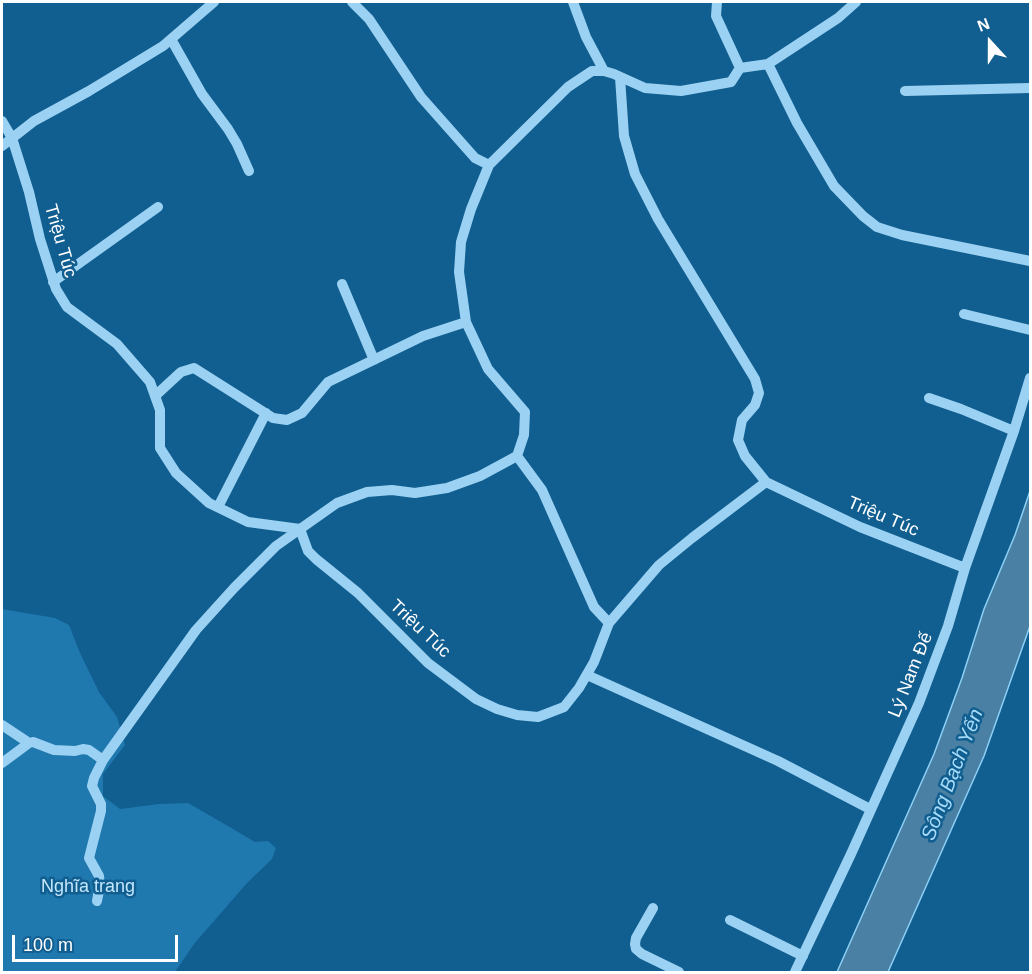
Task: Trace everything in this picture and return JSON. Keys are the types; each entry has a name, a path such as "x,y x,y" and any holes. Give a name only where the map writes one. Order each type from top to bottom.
{"street":[{"path":"2,146 34,121 163,46 214,2"},
{"path":"352,2 369,19 421,97 475,158 489,165"},
{"path":"573,2 586,38 604,71"},
{"path":"717,2 716,16 740,68"},
{"path":"97,901 99,876 89,858 101,811 92,786 94,778 104,760 196,630 234,588 276,546 337,503 367,492 392,490 415,493 447,488 480,476 517,456 524,435 525,411 488,369 466,322 459,272 460,243 489,165 568,87 592,71 604,71 620,76 645,88 681,91 731,82 740,68 768,63 838,18 856,2"},
{"path":"171,39 202,94 237,144 249,171"},
{"path":"768,63 797,123 834,186 862,216 877,227 902,235 1030,261"},
{"path":"620,76 624,136 635,174 658,219 755,379 759,393 755,405 742,420 738,440 745,456 766,482"},
{"path":"905,91 1030,88"},
{"name":"Triệu Túc","path":"2,121 12,138 56,289 67,307 117,344 150,382 160,410 160,448 176,473 209,503 248,522 300,529 308,551 358,593 428,663 476,699 497,709 517,715 538,717 564,708 594,662 609,623 659,565 766,482 860,527 965,568"},
{"path":"53,282 158,207"},
{"path":"342,284 374,360"},
{"path":"964,314 1030,330"},
{"path":"156,396 181,372 194,368 273,418 286,420 302,413 328,382 423,336 466,322"},
{"name":"Lý Nam Đế","path":"795,972 919,703 948,626 965,568 1014,431 1030,378"},
{"path":"929,398 1014,431"},
{"path":"218,507 266,413"},
{"path":"517,456 542,490 594,607 609,623"},
{"path":"587,675 778,761 870,809"},
{"path":"2,725 28,743"},
{"path":"2,763 28,743 33,742 54,750 89,750 104,760"},
{"path":"653,908 636,938 636,949 673,971"},
{"path":"730,920 802,956"}],"green space":[{"name":"Nghĩa trang","path":"2,609 55,618 69,625 99,692 117,717 125,745 103,774 103,796 120,809 188,803 255,842 268,841 276,848 272,859 247,883 194,944 175,972 2,972"}],"water":[{"name":"Sông Bạch Yến","path":"1030,491 1030,626 984,756 888,972 837,972 934,754 984,609 1015,535"}]}
